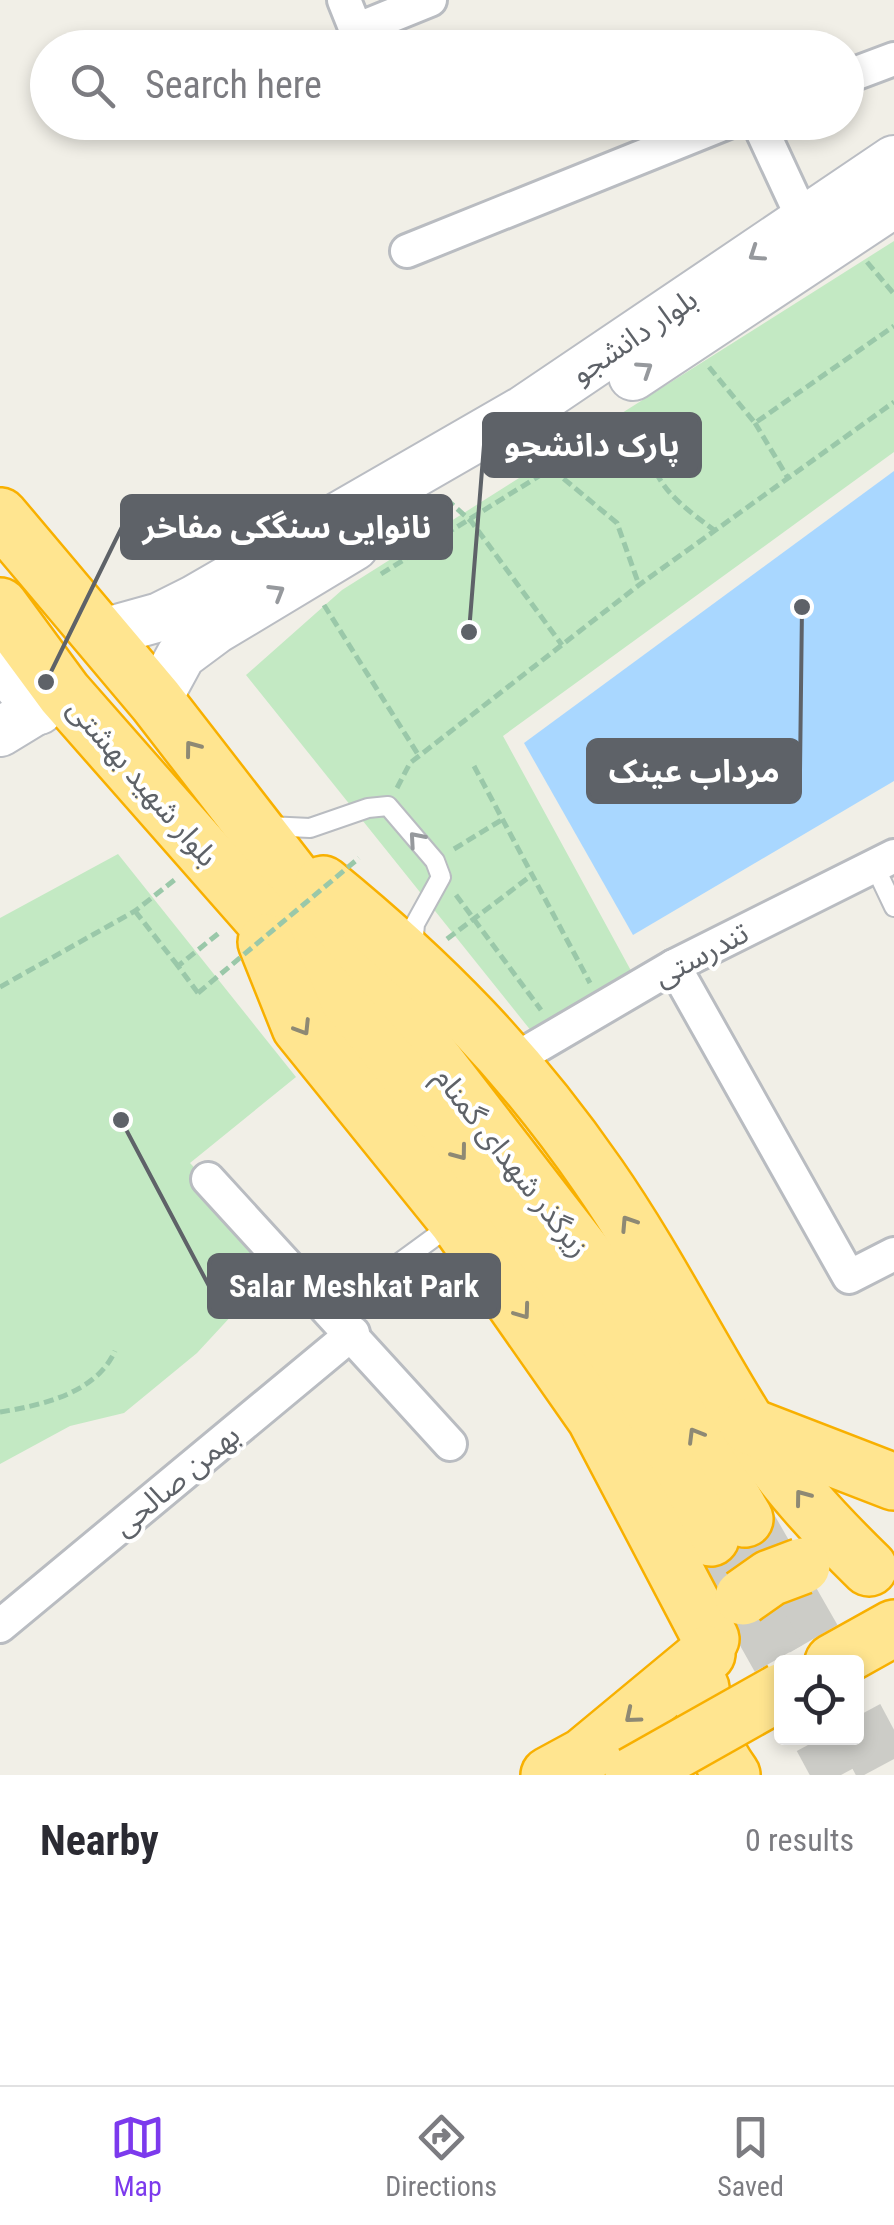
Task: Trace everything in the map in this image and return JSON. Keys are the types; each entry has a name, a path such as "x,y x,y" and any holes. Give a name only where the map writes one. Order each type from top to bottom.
{"highway":[{"name":"بلوار شهید بهشتی","path":"0,516 156,701 229,840 252,906"},
{"path":"0,550 54,581"},
{"name":"بلوار شهید بهشتی","path":"0,606 24,693 229,840"},
{"path":"229,840 415,960 535,1047 618,1208 748,1426 813,1512 881,1574"},
{"name":"زیرگذر شهدای گمنام","path":"229,840 602,1277 728,1528 497,1202 400,1076 252,906"},
{"path":"252,906 300,1027 457,1221 595,1418 720,1630 701,1686 704,1720 716,1752 732,1775"},
{"path":"748,1426 894,1482"},
{"path":"590,1770 770,1578 802,1566 836,1563 881,1574"},
{"path":"846,1655 894,1628"},
{"path":"864,1688 894,1671"},
{"path":"590,1770 774,1695"},
{"path":"710,1775 774,1739"}],"street":[{"path":"350,15 430,0"},
{"path":"864,70 894,59"},
{"path":"407,251 683,140"},
{"path":"769,140 836,251"},
{"name":"بلوار دانشجو","path":"156,701 205,614 564,402 836,251 894,160"},
{"name":"بلوار دانشجو","path":"99,634 160,618 304,596 456,508 564,402 702,362 894,203"},
{"name":"تندرستی","path":"535,1047 674,966 884,860"},
{"path":"674,966 849,1277 894,1254"},
{"path":"208,1179 353,1333 450,1444"},
{"name":"بهمن صالحی","path":"0,1626 353,1333"}],"lane":[{"path":"229,840 310,828 368,808 388,806 435,861 440,877 415,924 415,960"},
{"path":"884,860 894,907"},
{"path":"399,1262 457,1221"}],"path":[{"path":"836,251 880,250"},
{"path":"836,251 894,294"},
{"path":"756,423 894,326"},
{"path":"702,362 756,423 788,478"},
{"path":"388,806 410,763 639,584 894,402"},
{"path":"370,580 456,508 552,469 648,409"},
{"path":"636,416 650,465 666,494 714,530"},
{"path":"552,469 617,523 639,584"},
{"path":"456,508 562,646"},
{"path":"304,596 339,596"},
{"path":"304,596 420,756"},
{"path":"474,766 604,1007"},
{"path":"435,861 503,820"},
{"path":"0,987 135,911 229,840"},
{"path":"135,911 198,993 359,858"},
{"path":"415,960 532,875"},
{"path":"178,966 252,906"},
{"path":"476,918 535,1047"},
{"path":"0,1412 34,1407 78,1389 107,1369 116,1350"}],"green space":[{"path":"894,241 894,452 503,736 635,978 536,1037 246,675 342,590"},
{"path":"118,854 296,1077 190,1163 282,1261 197,1353 124,1413 70,1426 0,1464 0,918"}],"water":[{"path":"894,471 894,781 633,935 524,743"}],"tunnel":[{"path":"745,1519 823,1655"},
{"path":"711,1538 777,1655"},
{"path":"864,1732 887,1775"},
{"path":"825,1745 841,1775"}],"place":[{"name":"مرداب عینک","path":"802,607"},
{"name":"پارک دانشجو","path":"469,632"},
{"name":"نانوایی سنگکی مفاخر","path":"46,682"},
{"name":"Salar Meshkat Park","path":"121,1120"}]}
